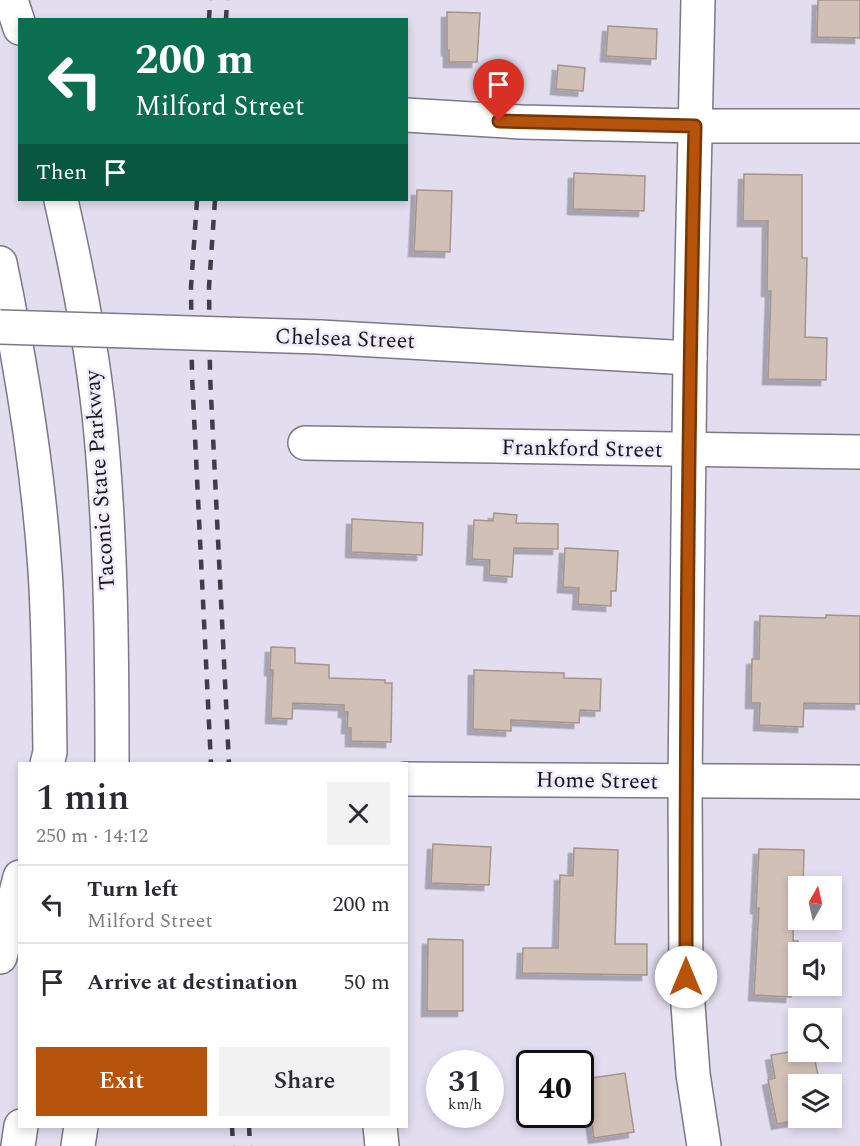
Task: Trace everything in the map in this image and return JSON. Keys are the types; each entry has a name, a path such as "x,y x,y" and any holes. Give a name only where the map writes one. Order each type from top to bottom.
{"main road":[{"path":"11,0 18,22"},
{"path":"698,0 690,358 686,977 693,1074 704,1146"},
{"path":"408,115 521,122 695,126 860,126"},
{"name":"Taconic State Parkway","path":"62,201 79,281 99,414 109,591 112,762"},
{"path":"2,276 39,504 46,590 49,760"},
{"name":"Chelsea Street","path":"0,327 320,337 690,358"},
{"name":"Frankford Street","path":"305,443 860,452"},
{"name":"Home Street","path":"408,779 860,782"},
{"path":"0,957 18,885"},
{"path":"18,1146 21,1128"},
{"path":"78,1146 81,1128"},
{"path":"99,1146 102,1128"},
{"path":"380,1128 382,1146"}],"building":[{"path":"818,0 860,0 860,38 817,37"},
{"path":"447,12 480,13 477,62 449,62"},
{"path":"608,26 657,29 656,59 606,56"},
{"path":"558,65 585,68 583,91 556,89"},
{"path":"574,173 645,176 644,211 573,209"},
{"path":"744,174 802,175 802,258 807,258 805,337 827,338 826,380 768,379 771,291 767,291 768,221 743,221"},
{"path":"417,190 452,191 450,252 414,251"},
{"path":"494,513 517,515 516,523 558,524 558,549 514,548 512,577 489,575 490,560 472,559 474,520 493,521"},
{"path":"352,519 423,523 422,555 351,552"},
{"path":"565,548 618,551 616,591 611,591 611,606 578,604 579,588 563,587"},
{"path":"826,615 860,616 860,704 804,703 803,727 759,725 760,703 751,703 752,659 759,659 760,616 826,618"},
{"path":"271,647 295,648 295,663 329,665 329,678 385,680 385,683 392,683 391,742 351,741 351,728 347,728 348,712 344,712 344,705 293,703 292,719 271,718 273,670 270,670"},
{"path":"474,670 564,673 564,678 601,679 600,711 580,710 579,723 511,720 511,731 473,729"},
{"path":"433,844 491,847 489,885 431,883"},
{"path":"574,848 618,850 615,944 647,944 647,975 522,973 523,948 558,948 560,875 573,876"},
{"path":"759,849 804,850 803,876 788,876 788,930 793,930 793,941 798,941 788,942 788,996 791,997 754,995 759,908 756,908"},
{"path":"428,939 463,940 463,1011 427,1011"},
{"path":"788,1052 788,1062 815,1062 818,1074 788,1074 788,1122 777,1124 768,1080 775,1078 771,1055"},
{"path":"625,1073 634,1132 594,1138 594,1078"}],"railway":[{"path":"209,18 210,0"},
{"path":"226,18 227,0"},
{"path":"197,201 191,287 192,376 211,762"},
{"path":"215,201 209,287 210,375 229,762"},
{"path":"232,1128 233,1146"},
{"path":"249,1128 250,1146"}],"route":[{"path":"499,121 695,126 687,622 686,977"}]}
